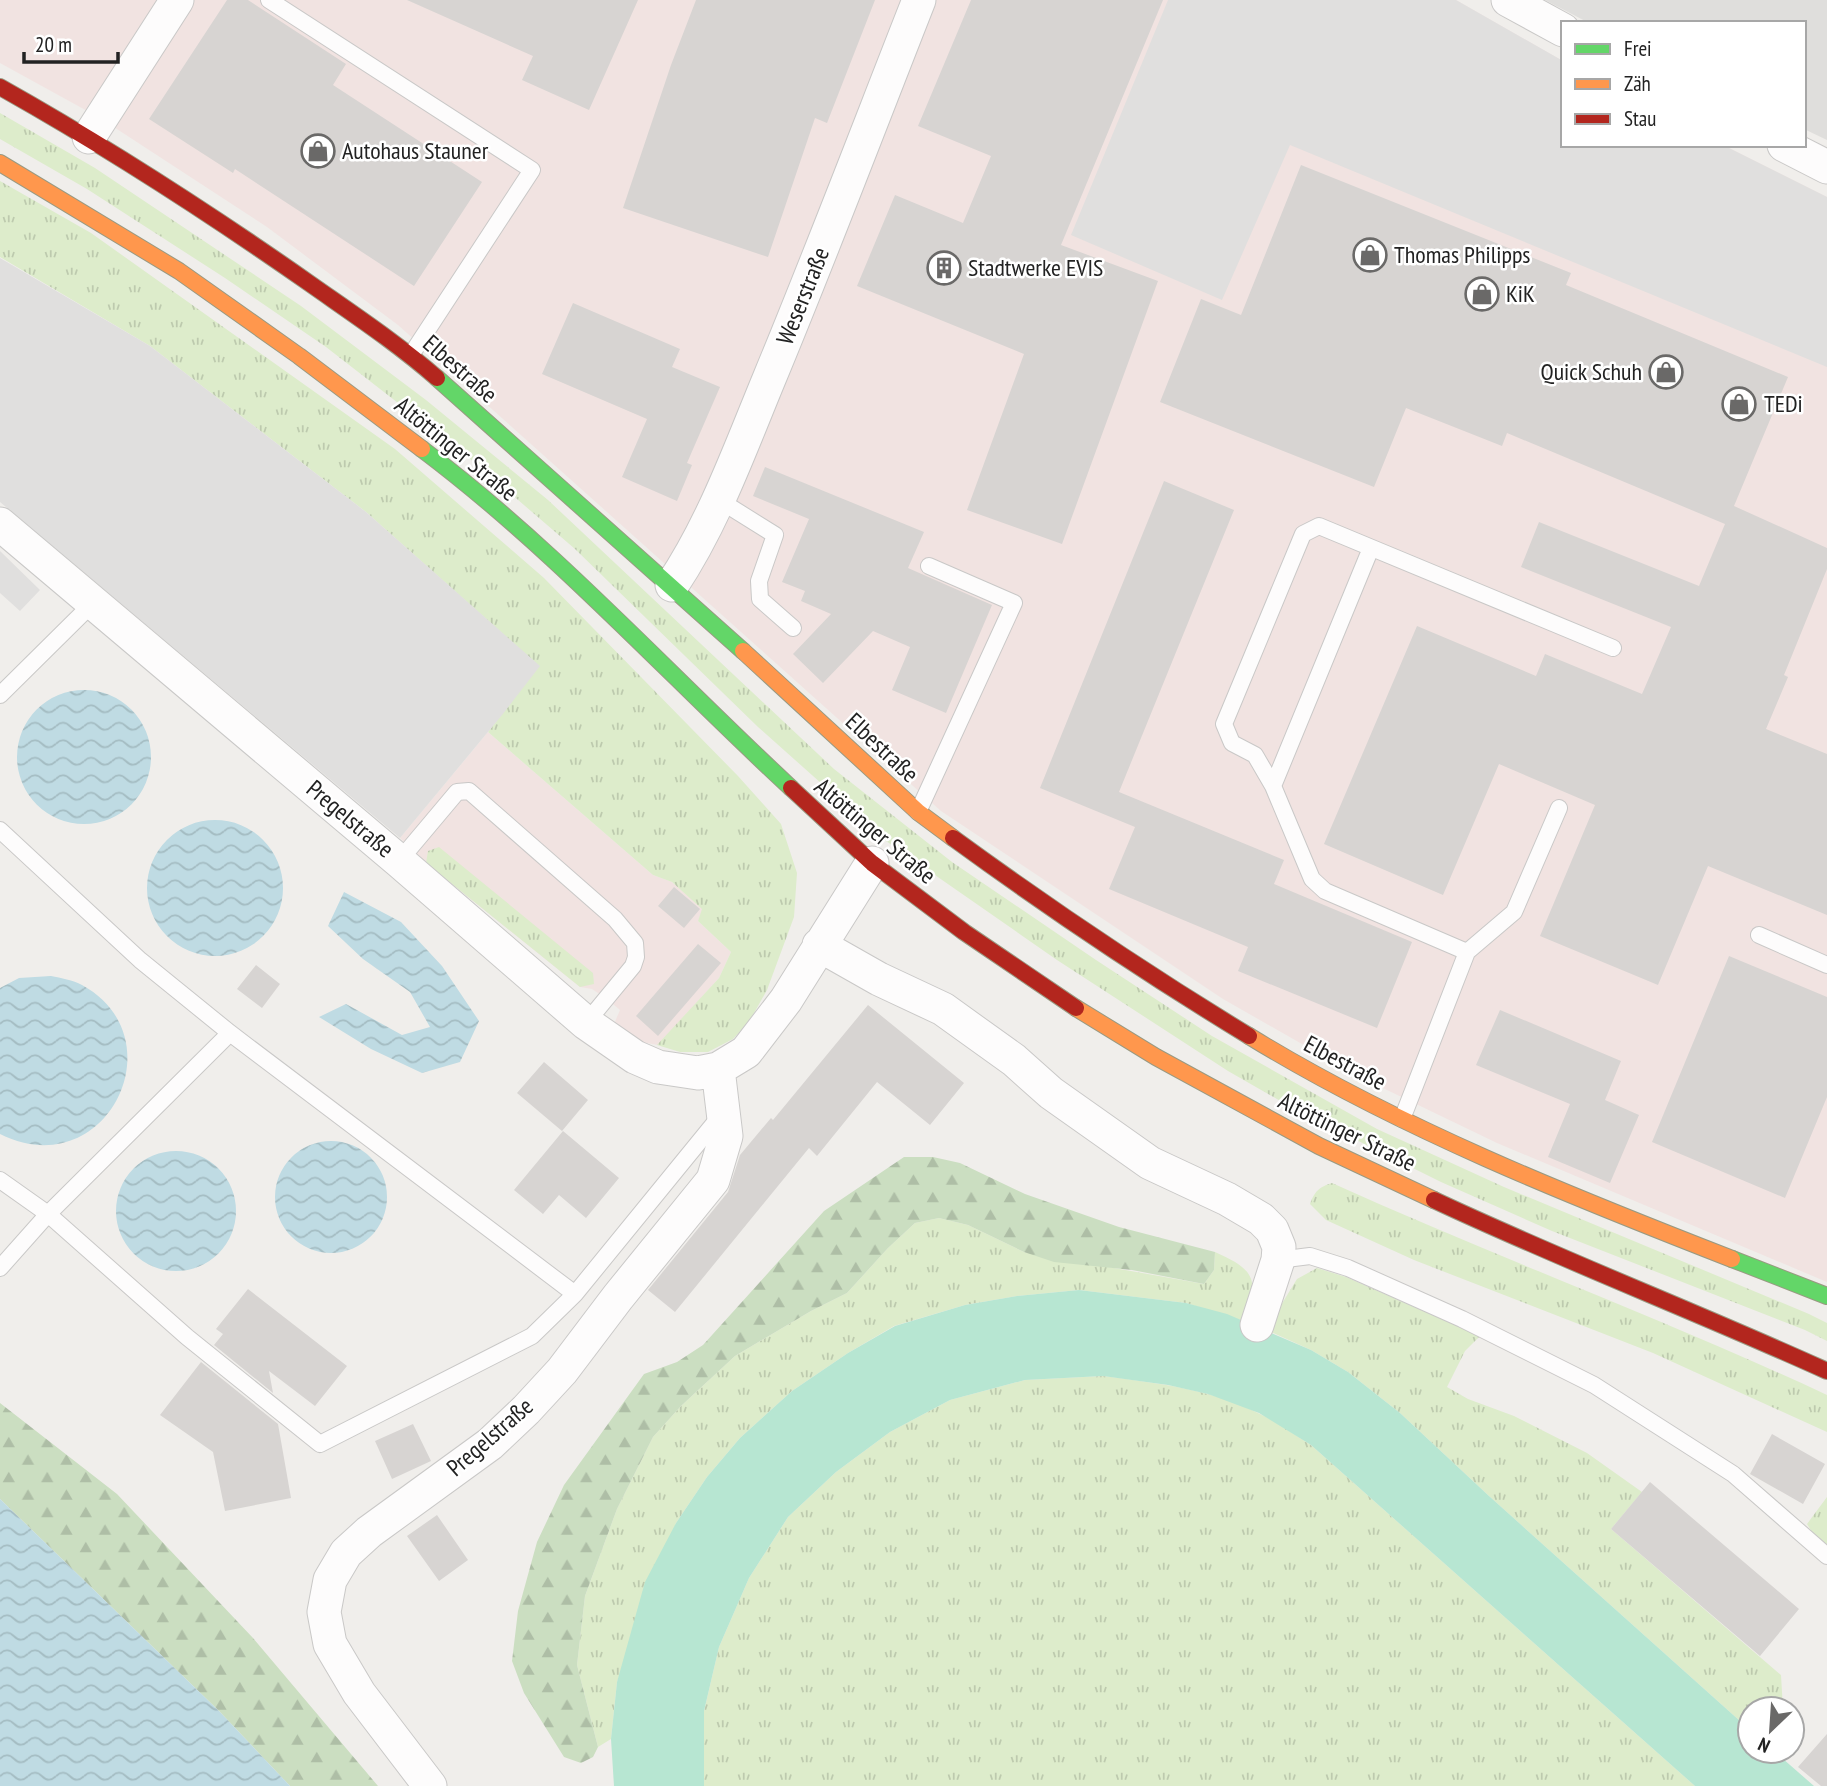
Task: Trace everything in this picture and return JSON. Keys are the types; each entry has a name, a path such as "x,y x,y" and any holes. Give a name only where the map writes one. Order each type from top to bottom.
{"street":[{"path":"89,137 177,0"},
{"name":"Weserstraße","path":"672,585 692,555 719,500 793,322 919,0"},
{"path":"1527,4 1561,29"},
{"name":"Elbestraße","path":"0,88 89,137 255,245 411,355 672,585 918,812 1018,885 1159,981 1265,1046 1402,1119 1603,1209 1827,1296"},
{"path":"1788,147 1827,167"},
{"name":"Altöttinger Straße","path":"0,163 179,271 299,356 458,476 594,598 721,723 872,863 1056,996 1238,1104 1319,1146 1494,1227 1827,1371"},
{"name":"Pregelstraße","path":"0,524 399,861 586,1023 635,1057 657,1067 698,1073 718,1069 746,1052 786,1000 872,863"},
{"path":"819,945 879,979 943,1009 1014,1060 1051,1093 1150,1163 1227,1199 1261,1219 1272,1230 1279,1247 1278,1260 1257,1325"},
{"name":"Pregelstraße","path":"430,1786 359,1693 330,1644 324,1612 330,1580 345,1553 369,1532 490,1444 562,1371 713,1180 726,1136 718,1069"}],"lane":[{"path":"269,0 532,170 411,355"},
{"path":"719,500 775,535 759,581 761,599 793,628"},
{"path":"1467,952 1325,891 1312,879 1273,786 1255,755 1233,743 1224,724 1303,534 1320,526 1613,648"},
{"path":"1273,786 1371,548"},
{"path":"918,812 1014,603 929,566"},
{"path":"0,695 93,603"},
{"path":"399,861 457,792 469,791 615,919 635,943 636,957 633,966 586,1023"},
{"path":"1402,1119 1467,952 1514,912 1559,808"},
{"path":"0,830 139,960 230,1033 575,1294"},
{"path":"1759,935 1827,965"},
{"path":"0,1268 48,1214 230,1033"},
{"path":"0,1180 48,1214 187,1337 320,1444 532,1336 575,1294 723,1112"},
{"path":"1278,1260 1310,1256 1348,1269 1462,1319 1594,1385 1733,1474 1827,1556"}],"shaded area":[{"path":"0,0 1456,0 1561,60 1561,147 1727,147 1827,197 1827,1282 1497,1143 1358,1076 1223,999 941,811 398,325 267,227 100,118 0,63"},
{"path":"1168,0 1456,0 1561,60 1561,147 1727,147 1827,197 1827,367 1290,145 1222,300 1071,235"},
{"path":"1545,0 1827,0 1827,140 1806,130 1806,21 1585,21"},
{"path":"0,258 150,346 366,512 540,666 400,838 0,502"},
{"path":"0,551 40,590 20,611 0,593"},
{"path":"488,732 653,875 672,882 703,909 698,921 731,952 719,978 658,1045 641,1042 614,1024 620,1010 592,989 580,987 426,863 400,838"}],"green space":[{"path":"0,113 95,168 301,306 426,400 548,500 834,769 952,862 1096,960 1212,1036 1377,1129 1504,1187 1809,1314 1827,1323 1827,1341 1552,1231 1441,1182 1296,1110 1228,1071 1057,960 886,841 758,727 575,549 474,462 326,347 225,278 87,189 0,139"},
{"path":"0,181 91,233 395,449 544,578 738,776 781,824 797,873 794,917 767,990 749,1022 733,1039 708,1052 680,1052 657,1045 719,978 731,952 698,921 702,909 672,882 653,875 488,732 539,666 366,512 150,346 0,257"},
{"path":"439,847 593,973 594,984 580,987 426,863 428,851"},
{"path":"904,1157 933,1157 960,1163 1025,1194 1119,1227 1215,1252 1214,1270 1204,1284 1132,1270 1054,1262 1024,1252 968,1225 939,1218 915,1223 847,1293 735,1356 681,1406 653,1437 617,1509 585,1596 577,1665 598,1747 593,1757 581,1763 564,1757 524,1693 512,1661 518,1611 537,1542 564,1485 644,1374 677,1362 703,1345 824,1211"},
{"path":"1332,1183 1704,1340 1827,1395 1827,1432 1653,1353 1414,1260 1326,1220 1310,1204 1318,1190"},
{"path":"939,1218 968,1225 1024,1252 1204,1284 1214,1270 1215,1252 1239,1264 1250,1278 1253,1286 1247,1322 1186,1303 1079,1290 1017,1296 965,1305 894,1326 848,1353 792,1391 740,1438 707,1477 676,1523 617,1682 611,1739 598,1747 577,1665 585,1596 617,1509 653,1437 681,1406 735,1356 847,1293 915,1223"},
{"path":"1317,1268 1346,1277 1480,1336 1465,1351 1447,1387 1468,1399 1514,1416 1587,1453 1642,1492 1611,1529 1781,1675 1782,1695 1736,1695 1736,1717 1400,1413 1348,1372 1311,1350 1269,1331 1297,1279"},
{"path":"1079,1290 1186,1303 1227,1314 1311,1350 1348,1372 1400,1413 1736,1717 1736,1765 1790,1765 1814,1786 1695,1786 1311,1445 1259,1413 1208,1394 1168,1385 1103,1376 1025,1380 950,1400 890,1432 836,1472 788,1517 749,1578 719,1647 704,1711 704,1786 614,1786 611,1739 617,1682 645,1582 676,1523 707,1477 740,1438 792,1391 848,1353 895,1326 965,1305 1017,1296"},
{"path":"1103,1376 1183,1388 1223,1398 1267,1417 1311,1445 1695,1786 704,1786 704,1711 719,1647 749,1578 788,1517 836,1472 890,1432 950,1400 1025,1380"},
{"path":"0,1403 117,1494 253,1638 378,1786 290,1786 219,1711 0,1499"},
{"path":"1827,1497 1827,1545 1817,1540 1807,1524"}],"water":[{"path":"84,690 110,695 131,710 146,731 151,757 146,783 131,804 110,819 84,824 58,819 37,804 22,783 17,757 22,731 37,710 58,695"},
{"path":"215,820 241,825 263,840 278,862 283,888 278,914 263,936 241,951 215,956 189,951 167,936 152,914 147,888 152,862 167,840 189,825"},
{"path":"344,892 401,922 442,966 479,1021 460,1062 422,1073 371,1049 319,1017 346,1004 402,1035 430,1027 410,992 363,959 328,926"},
{"path":"51,976 82,985 111,1009 125,1038 127,1069 117,1099 98,1124 71,1141 38,1145 0,1134 0,988 19,978"},
{"path":"331,1141 353,1145 371,1157 383,1175 387,1197 383,1219 371,1237 353,1249 331,1253 309,1249 291,1237 279,1219 275,1197 279,1175 291,1157 309,1145"},
{"path":"176,1151 199,1155 219,1168 232,1188 236,1211 232,1234 219,1254 199,1267 176,1271 153,1267 133,1254 120,1234 116,1211 120,1188 133,1168 153,1155"},
{"path":"0,1499 219,1711 290,1786 0,1786"}],"building":[{"path":"227,0 248,0 346,64 333,85 482,182 414,286 235,169 233,173 149,119"},
{"path":"407,0 638,0 589,110 522,80 533,56"},
{"path":"696,0 875,0 827,123 815,118 768,257 623,208"},
{"path":"971,0 1163,0 1061,245 1158,281 1062,544 967,510 1024,354 857,286 895,195 963,223 991,156 918,126"},
{"path":"1301,165 1571,273 1566,285 1788,377 1734,506 1827,548 1827,569 1784,675 1788,677 1766,729 1827,754 1827,915 1708,866 1658,985 1540,936 1595,805 1499,764 1443,895 1324,844 1417,626 1536,676 1545,654 1642,694 1671,627 1521,567 1539,522 1699,586 1725,524 1507,433 1502,446 1406,408 1374,487 1160,402 1201,299 1241,315"},
{"path":"573,303 680,349 672,367 720,387 687,463 692,465 677,501 622,477 647,419 542,374"},
{"path":"765,467 924,532 908,568 992,605 946,713 892,690 910,647 873,631 823,683 793,654 831,614 801,601 805,591 782,582 809,519 753,496"},
{"path":"1164,481 1234,510 1119,792 1284,860 1274,884 1412,942 1377,1028 1238,971 1248,947 1109,889 1135,827 1040,788"},
{"path":"674,887 700,909 684,928 658,906"},
{"path":"698,944 721,963 658,1036 636,1016"},
{"path":"1729,956 1827,997 1827,1097 1785,1198 1652,1142"},
{"path":"256,965 280,984 262,1008 237,989"},
{"path":"868,1005 964,1083 930,1125 877,1082 817,1156 809,1148 675,1312 648,1290 728,1192 740,1155 771,1118 773,1120"},
{"path":"1500,1010 1621,1061 1605,1100 1639,1115 1610,1183 1548,1157 1570,1104 1476,1065"},
{"path":"544,1062 588,1100 562,1131 517,1093"},
{"path":"563,1131 619,1178 586,1218 559,1195 543,1214 514,1190"},
{"path":"248,1289 347,1366 315,1406 269,1371 273,1393 214,1345 223,1334 216,1329"},
{"path":"201,1362 278,1424 291,1498 225,1511 213,1452 160,1415"},
{"path":"413,1424 431,1461 392,1479 375,1441"},
{"path":"1772,1434 1825,1464 1803,1504 1750,1474"},
{"path":"1650,1482 1799,1609 1760,1656 1611,1529"},
{"path":"437,1515 468,1560 439,1581 407,1536"},
{"path":"1827,1734 1827,1786 1821,1786 1798,1767 1806,1765 1806,1758"}],"traffic: fast":[{"path":"437,378 743,651"},
{"path":"422,449 519,528 565,570 791,788"},
{"path":"1732,1259 1827,1296"}],"traffic: slow":[{"path":"0,163 179,271 299,356 422,449"},
{"path":"743,651 918,812 953,838"},
{"path":"1076,1008 1156,1057 1319,1146 1434,1200"},
{"path":"1249,1036 1424,1130 1547,1185 1732,1259"}],"traffic: jam":[{"path":"0,87 118,157 234,231 374,329 437,378"},
{"path":"791,788 872,863 964,932 1076,1008"},
{"path":"953,838 1099,940 1249,1036"},
{"path":"1434,1200 1827,1371"}],"place":[{"name":"Autohaus Stauner","path":"318,151"},
{"name":"Thomas Philipps","path":"1370,255"},
{"name":"Stadtwerke EVIS","path":"944,268"},
{"name":"KiK","path":"1482,294"},
{"name":"Quick Schuh","path":"1666,372"},
{"name":"TEDi","path":"1739,404"}]}
